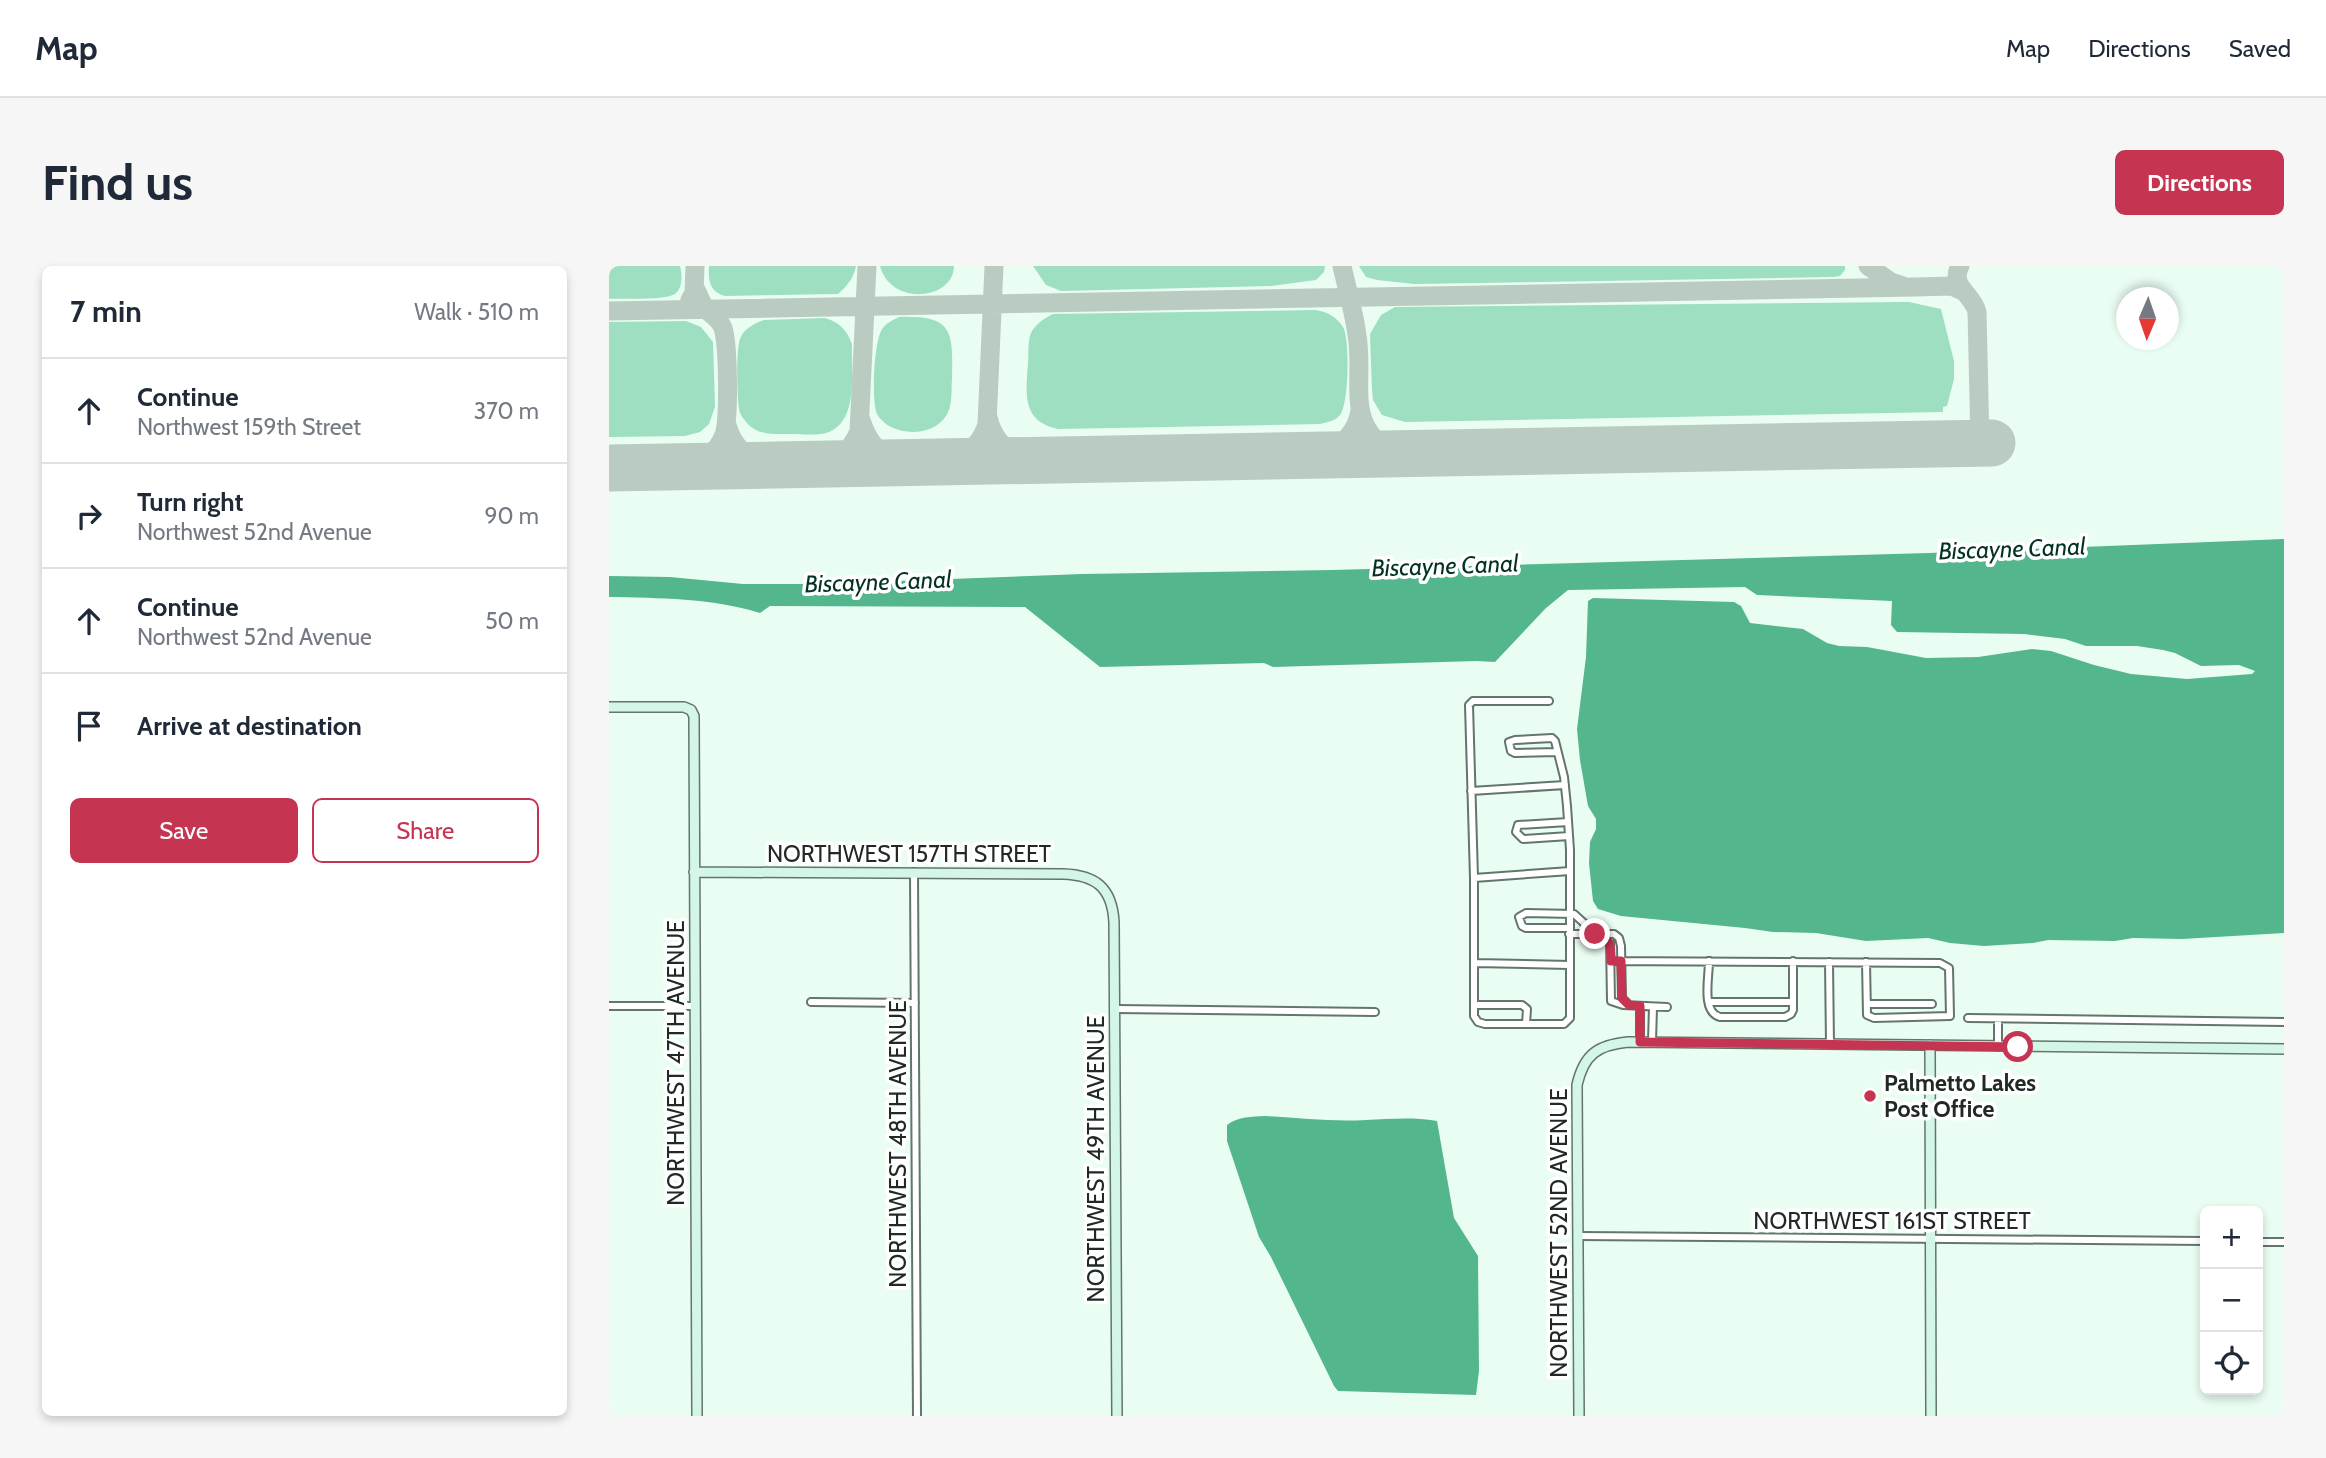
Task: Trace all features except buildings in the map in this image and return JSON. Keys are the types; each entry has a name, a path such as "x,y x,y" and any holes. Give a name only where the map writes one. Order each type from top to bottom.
{"street":[{"path":"1549,701 1473,701 1469,705 1475,878 1474,1016 1478,1022 1564,1024 1570,1018 1569,836 1565,785 1555,741 1552,738 1514,740 1508,746 1515,753 1557,751"},
{"name":"NORTHWEST 47TH AVENUE","path":"609,707 684,707 691,710 694,716 697,1416"},
{"path":"1471,791 1565,785"},
{"path":"1568,822 1518,825 1516,832 1523,839 1569,836"},
{"path":"1475,878 1570,871"},
{"name":"NORTHWEST 157TH STREET","path":"694,872 1078,874 1098,883 1111,902"},
{"name":"NORTHWEST 48TH AVENUE","path":"914,872 917,1416"},
{"name":"NORTHWEST 49TH AVENUE","path":"1111,902 1114,922 1117,1416"},
{"path":"1629,1005 1622,998 1619,939 1614,934 1595,934 1526,928 1522,926 1519,917 1525,913 1574,914 1595,934 1607,938 1610,942 1611,999 1616,1004 1653,1007 1667,1007"},
{"path":"1611,961 1793,961 1940,963 1949,968 1950,1016 1874,1018 1867,1015 1866,962"},
{"path":"1709,961 1709,1002 1711,1012 1720,1017 1789,1016 1793,1010 1793,961"},
{"path":"1829,962 1830,1044"},
{"path":"1475,963 1570,965"},
{"path":"811,1002 915,1003"},
{"path":"1709,1002 1793,1002"},
{"path":"1867,1004 1932,1004"},
{"path":"1474,1005 1522,1005 1527,1009 1526,1024"},
{"path":"609,1006 695,1006"},
{"path":"1640,1006 1640,1042 2284,1049"},
{"path":"1652,1042 1653,1007"},
{"path":"1115,1009 1375,1012"},
{"path":"1968,1018 2284,1022"},
{"path":"1998,1020 1998,1047"},
{"name":"NORTHWEST 52ND AVENUE","path":"1579,1416 1577,1085 1585,1062 1592,1054 1612,1043 1640,1042"},
{"path":"1930,1045 1931,1416"},
{"name":"NORTHWEST 161ST STREET","path":"1578,1236 2200,1241"},
{"path":"2263,1242 2284,1242"}],"shaded area":[{"path":"609,266 680,266 681,284 671,296 609,299"},
{"path":"709,266 856,266 850,282 838,294 725,296 716,292 711,285"},
{"path":"880,266 954,266 951,277 944,286 921,294 896,288 886,279"},
{"path":"1033,266 1325,266 1324,272 1316,280 1271,286 1061,291 1046,285"},
{"path":"1359,266 1845,266 1845,270 1840,276 1833,277 1414,284 1366,277"},
{"path":"1909,302 1941,309 1954,361 1954,379 1943,412 1405,422 1382,415 1373,400 1370,334 1381,315 1395,307"},
{"path":"1316,310 1341,323 1347,344 1347,385 1343,409 1338,417 1329,422 1058,429 1037,420 1028,404 1030,335 1039,323 1053,314"},
{"path":"899,317 931,319 947,330 950,338 950,408 940,423 921,431 901,431 891,427 883,422 875,407 874,371 879,336 885,325"},
{"path":"825,318 842,327 852,344 849,406 839,426 821,434 768,433 751,427 741,415 738,403 737,363 744,332 764,320"},
{"path":"686,321 701,327 713,342 715,407 709,424 700,432 685,436 609,437 609,322"}],"water":[{"name":"Biscayne Canal","path":"2284,539 2284,933 2182,939 2133,938 2115,941 2048,940 1984,946 1928,938 1866,941 1816,933 1773,932 1621,916 1598,909 1593,901 1589,863 1590,842 1596,829 1596,819 1588,806 1577,729 1586,657 1588,601 1593,598 1734,602 1741,606 1750,623 1803,629 1827,643 1839,646 1867,647 1926,658 1978,657 2032,649 2051,651 2131,674 2187,679 2252,674 2255,671 2239,665 2201,666 2175,653 2137,646 2086,646 2065,639 2024,634 1897,632 1891,625 1892,601 1757,595 1745,587 1568,590 1546,608 1495,662 1273,667 1264,663 1100,667 1025,607 770,606 760,613 704,602 609,597 609,576 670,577 743,584 815,584 1082,574 1333,570 1929,553"},
{"path":"1266,1116 1329,1120 1437,1121 1454,1218 1478,1256 1479,1371 1476,1395 1338,1391 1334,1386 1259,1237 1227,1141 1227,1125 1236,1120"}],"taxiway":[{"path":"690,300 694,293 695,266"},
{"path":"814,464 842,454 859,431 867,266"},
{"path":"952,462 974,447 987,424 994,266"},
{"path":"1342,266 1357,335 1362,418 1380,443 1397,454"},
{"path":"1868,266 1891,282 1903,286"},
{"path":"1960,266 1957,273 1959,285 1977,312 1980,443"},
{"path":"609,311 1952,286 1965,292"},
{"path":"692,466 710,455 723,437 727,401 723,328 705,308 695,288"},
{"path":"1322,455 1336,447 1352,432 1360,410"},
{"path":"988,417 1001,444 1027,460"},
{"path":"861,420 875,447 901,463"},
{"path":"727,425 734,441 744,453 758,461 775,465"}],"runway":[{"path":"609,468 1992,443"}],"place":[{"name":"Palmetto Lakes Post Office","path":"1870,1096"}],"route":[{"path":"1595,934 1607,938 1610,942 1611,961 1621,961 1622,998 1629,1005 1640,1006 1640,1042 2018,1047"}]}
